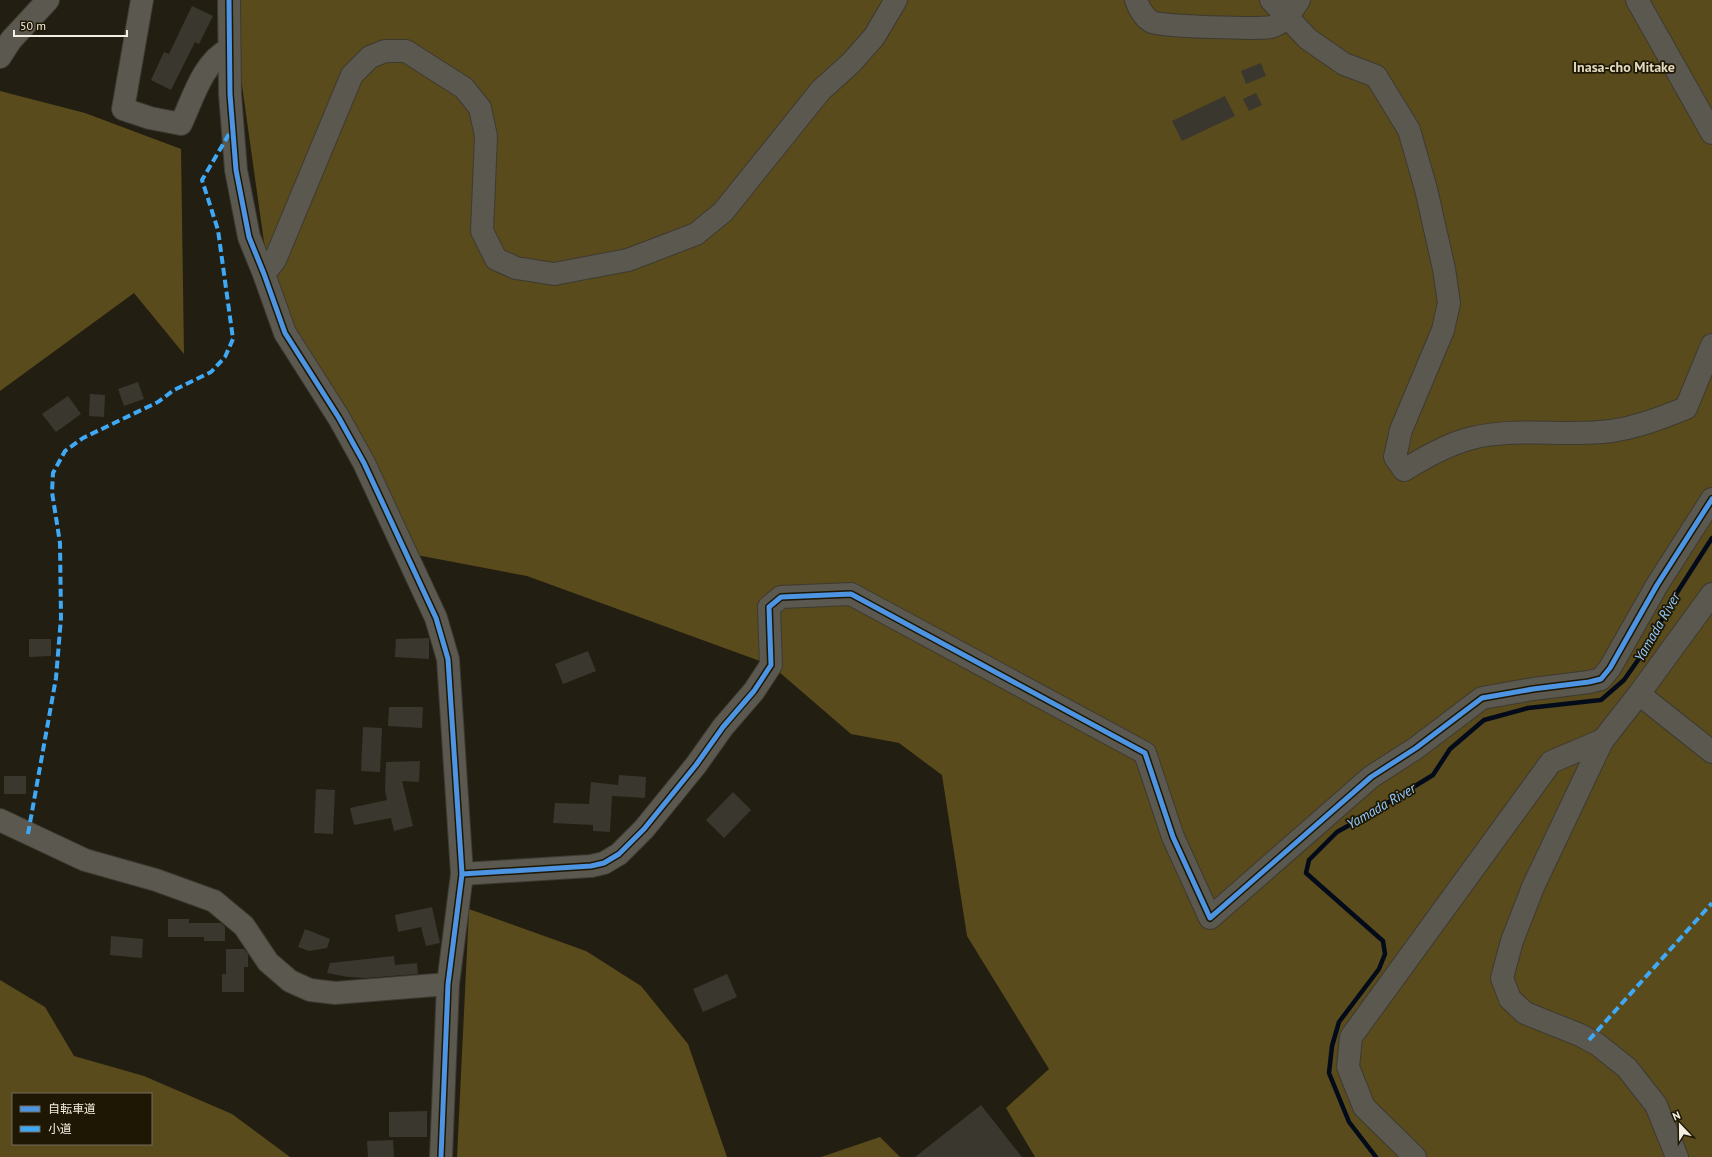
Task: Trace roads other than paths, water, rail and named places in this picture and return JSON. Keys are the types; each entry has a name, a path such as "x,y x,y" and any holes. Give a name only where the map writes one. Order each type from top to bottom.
{"street":[{"path":"0,57 11,40 48,0"},
{"path":"142,0 123,109 150,118 181,124 203,76 219,54 229,49"},
{"path":"229,0 230,94 236,170 249,237 285,333 339,418 364,463 436,618 448,659 462,874 448,984 441,1157"},
{"path":"264,274 275,260 352,75 370,57 385,50 406,51 464,88 480,108 486,136 482,231 485,238 496,259 516,268 554,274 628,260 696,234 723,212 821,90 851,63 874,37 896,0"},
{"path":"1136,0 1139,9 1152,22 1172,26 1271,27 1287,18 1299,0"},
{"path":"1271,0 1308,39 1344,64 1376,76 1408,130 1426,189 1444,268 1449,303 1443,330 1401,430 1395,457 1404,470 1427,456 1472,438 1504,434 1610,431 1643,425 1686,408 1712,345"},
{"path":"1637,0 1712,133"},
{"path":"462,874 590,866 604,863 619,854 644,829 696,765 723,727 754,691 771,665 769,607 781,597 851,594 1145,753 1173,837 1210,918 1371,777 1416,748 1482,698 1533,688 1589,682 1601,679 1610,668 1657,585 1712,499"},
{"path":"1676,1157 1656,1105 1627,1068 1597,1044 1585,1037 1525,1012 1510,999 1502,978 1512,941 1532,887 1603,740 1639,694 1712,594"},
{"path":"1639,694 1712,752"},
{"path":"1415,1157 1364,1107 1348,1067 1351,1037 1551,762 1603,740"},
{"path":"0,820 85,860 156,880 214,901 244,926 268,962 290,981 310,990 348,992 448,984"}],"waterway":[{"name":"Yamada River","path":"1376,1157 1349,1122 1329,1073 1332,1046 1339,1022 1379,969 1385,954 1383,941 1306,873 1309,860 1337,832 1433,775 1450,749 1484,720 1528,708 1601,700 1624,680 1643,653 1678,591 1712,538"}],"district":[{"name":"Inasa-cho Mitake","path":"1624,67"}]}
